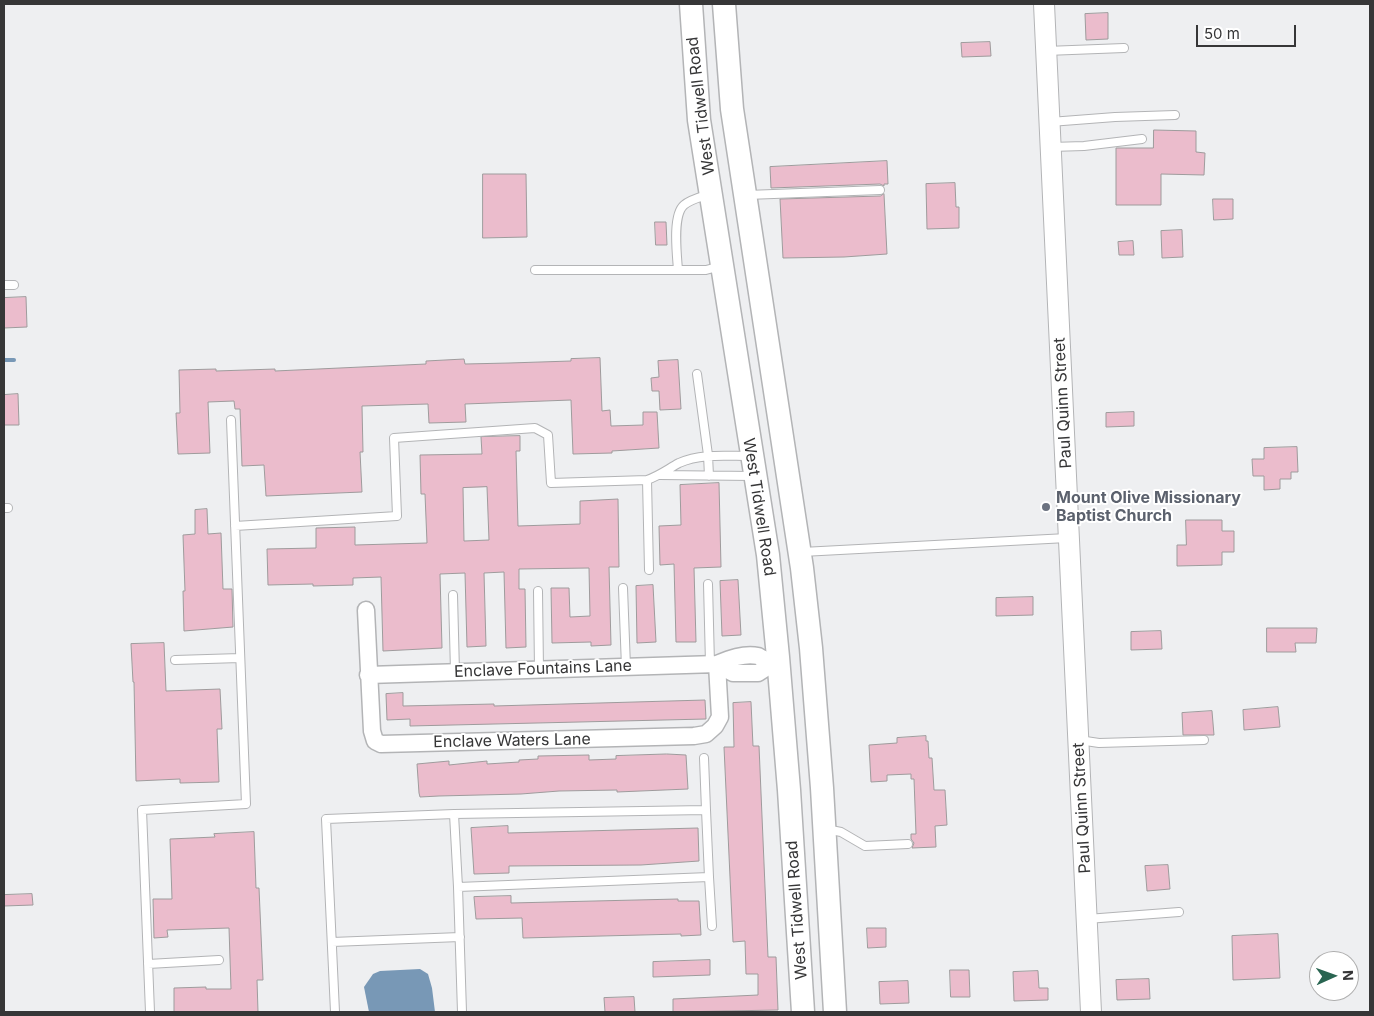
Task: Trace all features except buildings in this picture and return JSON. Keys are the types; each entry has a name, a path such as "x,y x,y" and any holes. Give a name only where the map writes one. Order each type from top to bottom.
{"main road":[{"path":"691,14 724,14"},
{"name":"West Tidwell Road","path":"691,14 699,120 768,556 775,664 789,790 803,1012"},
{"name":"West Tidwell Road","path":"724,14 732,109 800,552 811,648 822,788 835,1012"},
{"path":"722,266 754,261"},
{"path":"789,790 822,788"}],"street":[{"name":"Paul Quinn Street","path":"1044,4 1092,1012"},
{"name":"Enclave Waters Lane","path":"366,610 372,732 375,741 381,744 694,736 706,734 715,726 720,717 714,664"},
{"name":"Enclave Fountains Lane","path":"368,674 714,664 732,657 746,656 757,656 775,664"},
{"name":"Enclave Fountains Lane","path":"714,664 733,673 746,673"},
{"path":"746,673 758,673 775,664"}],"lane":[{"path":"1046,51 1124,48"},
{"path":"1050,122 1174,115"},
{"path":"1051,147 1084,146 1142,139"},
{"path":"745,195 880,190"},
{"path":"678,270 677,225 682,206 692,200 712,194"},
{"path":"535,270 706,270 722,266"},
{"path":"4,285 14,285"},
{"path":"696,374 708,455 709,476"},
{"path":"150,1012 142,810 246,804 231,420"},
{"path":"235,526 397,516 394,438 535,428 548,435 552,483 647,480 679,463 708,455 754,466"},
{"path":"659,475 709,476 754,466"},
{"path":"647,480 649,570"},
{"path":"800,552 1069,538"},
{"path":"708,584 714,664"},
{"path":"623,588 626,667"},
{"path":"538,591 539,670"},
{"path":"453,595 455,672"},
{"path":"746,656 746,673"},
{"path":"175,660 240,658"},
{"path":"1079,740 1099,742 1204,740"},
{"path":"704,758 712,926"},
{"path":"335,1012 326,819 454,814 706,810"},
{"path":"454,814 462,1012"},
{"path":"824,828 841,832 865,846 908,844"},
{"path":"458,887 709,877"},
{"path":"1087,919 1179,912"},
{"path":"332,942 460,937"},
{"path":"148,964 219,960"}],"water":[{"path":"420,969 428,974 435,1012 369,1012 364,987 373,974 380,971"}],"waterway":[{"path":"4,360 14,360"}],"place":[{"name":"Mount Olive Missionary Baptist Church","path":"1046,507"}]}
